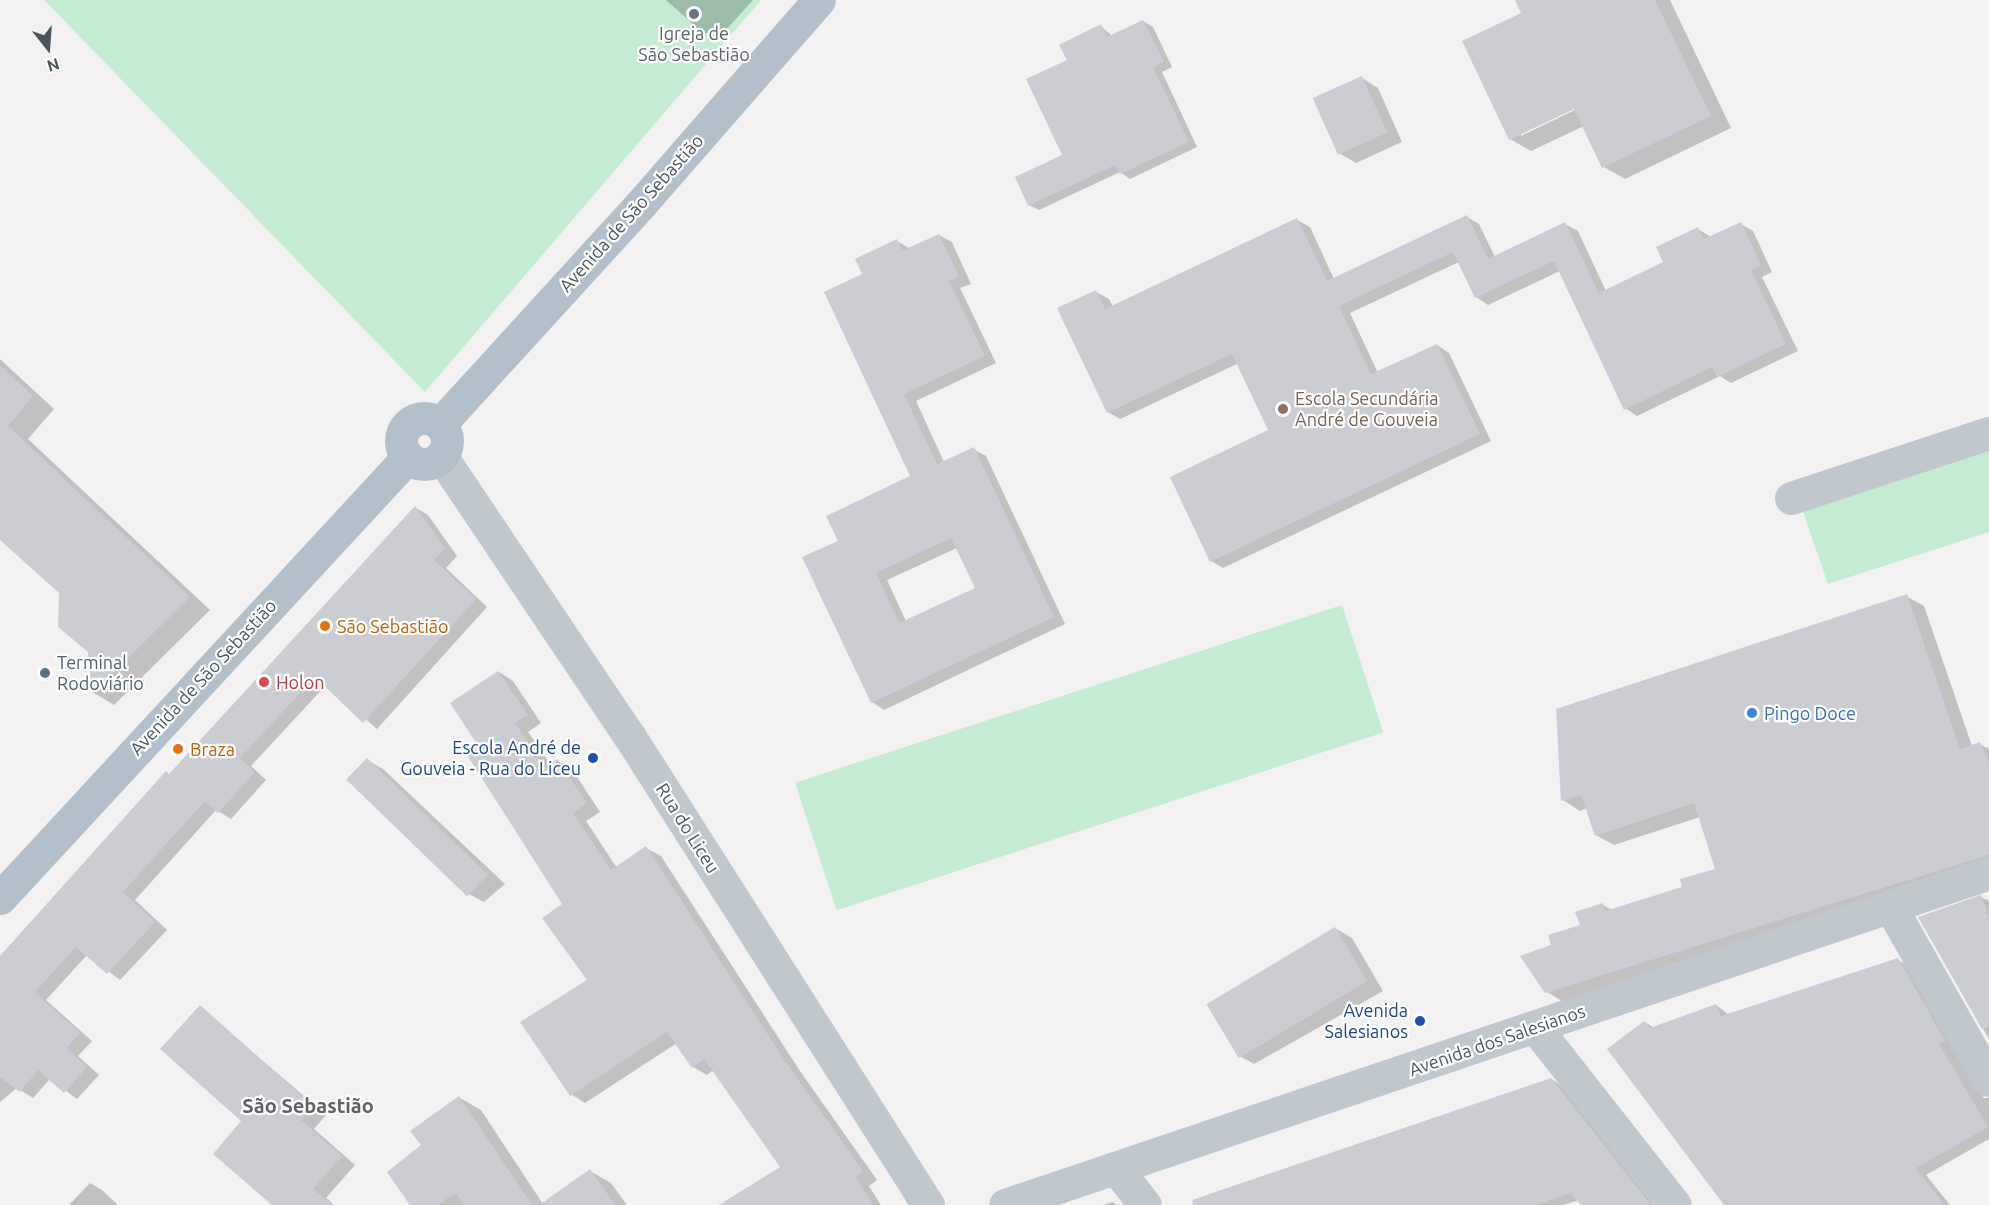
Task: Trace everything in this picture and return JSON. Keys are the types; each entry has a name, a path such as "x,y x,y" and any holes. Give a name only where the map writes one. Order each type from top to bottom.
{"main road":[{"name":"Avenida de São Sebastião","path":"440,424 640,205 819,0"},
{"path":"420,417 440,424 447,443 441,456 421,464 408,457 401,438 407,424 420,417"},
{"name":"Avenida de São Sebastião","path":"0,898 408,457"}],"street":[{"path":"1791,498 1989,433"},
{"name":"Rua do Liceu","path":"441,456 630,737 928,1205"},
{"name":"Avenida dos Salesianos","path":"1005,1205 1989,873"},
{"path":"1890,906 1989,1080"},
{"path":"1535,1027 1675,1205"},
{"path":"1116,1168 1145,1205"}],"green space":[{"path":"44,0 761,0 425,392"},
{"path":"1989,448 1989,532 1828,584 1802,509"},
{"path":"1342,605 1383,732 837,910 795,783"}],"building":[{"path":"1515,0 1655,0 1711,116 1602,168 1574,109 1509,140 1462,41 1521,13"},
{"path":"1143,20 1164,62 1153,67 1189,142 1120,174 1115,165 1028,206 1015,177 1062,155 1026,79 1067,60 1059,45 1101,24 1107,37"},
{"path":"1362,76 1387,133 1338,155 1313,98"},
{"path":"1467,215 1488,259 1565,222 1599,293 1663,262 1656,247 1698,227 1704,239 1741,222 1761,265 1751,270 1786,344 1717,377 1712,367 1624,410 1554,261 1475,298 1453,252 1339,306 1371,374 1437,344 1480,434 1210,562 1170,477 1268,430 1232,354 1107,413 1057,308 1096,290 1105,309 1297,218 1327,281"},
{"path":"939,234 959,277 949,281 985,356 904,394 937,464 974,447 1054,617 871,703 802,557 838,541 826,516 910,476 824,292 862,274 855,259 897,239 902,251","holes":["951,538 975,588 899,623 876,573"]},
{"name":"Terminal Rodoviário","path":"0,365 33,396 8,426 190,597 92,694 88,652 58,627 59,593 0,540"},
{"path":"415,506 445,548 434,560 476,599 363,723 315,677 240,758 255,772 218,813 205,801 123,892 155,922 107,974 76,947 35,992 80,1033 67,1048 87,1067 64,1093 38,1070 20,1092 0,1077 0,956 166,771 169,774"},
{"path":"1907,594 1960,749 1980,742 1989,762 1989,855 1545,993 1520,956 1551,945 1548,935 1580,925 1575,912 1603,903 1605,911 1682,887 1680,879 1715,869 1694,803 1595,836 1581,795 1561,801 1556,709"},
{"path":"498,671 528,715 515,723 545,768 557,759 587,803 573,813 611,870 646,846 785,1061 863,1171 856,1177 873,1205 719,1205 780,1167 704,1059 692,1068 667,1032 570,1096 520,1022 587,980 542,918 562,904 467,755 479,747 450,703"},
{"path":"367,758 488,875 467,896 346,780"},
{"path":"1981,895 1989,919 1989,1026 1982,1029 1918,917"},
{"path":"1335,927 1367,981 1239,1058 1206,1004"},
{"path":"1898,958 1945,1041 1939,1044 1988,1127 1916,1168 1944,1205 1724,1205 1607,1049 1644,1021 1650,1028 1716,1004 1721,1016"},
{"path":"200,1005 313,1106 301,1120 342,1156 313,1189 332,1205 272,1205 213,1154 241,1121 160,1049"},
{"path":"1551,1078 1651,1205 1581,1205 1571,1193 1535,1205 1193,1205 1192,1200"},
{"path":"459,1096 532,1205 464,1205 456,1193 437,1205 410,1205 387,1172 421,1145 410,1131"},
{"path":"590,1169 615,1205 539,1205"}],"place":[{"name":"Igreja de São Sebastião","path":"694,14"},
{"name":"Escola Secundária André de Gouveia","path":"1283,409"},
{"name":"São Sebastião","path":"325,626"},
{"name":"Terminal Rodoviário","path":"45,673"},
{"name":"Holon","path":"264,682"},
{"name":"Pingo Doce","path":"1752,713"},
{"name":"Braza","path":"178,749"},
{"name":"Escola André de Gouveia - Rua do Liceu","path":"593,758"},
{"name":"Avenida Salesianos","path":"1420,1021"}],"district":[{"name":"São Sebastião","path":"308,1105"}]}
